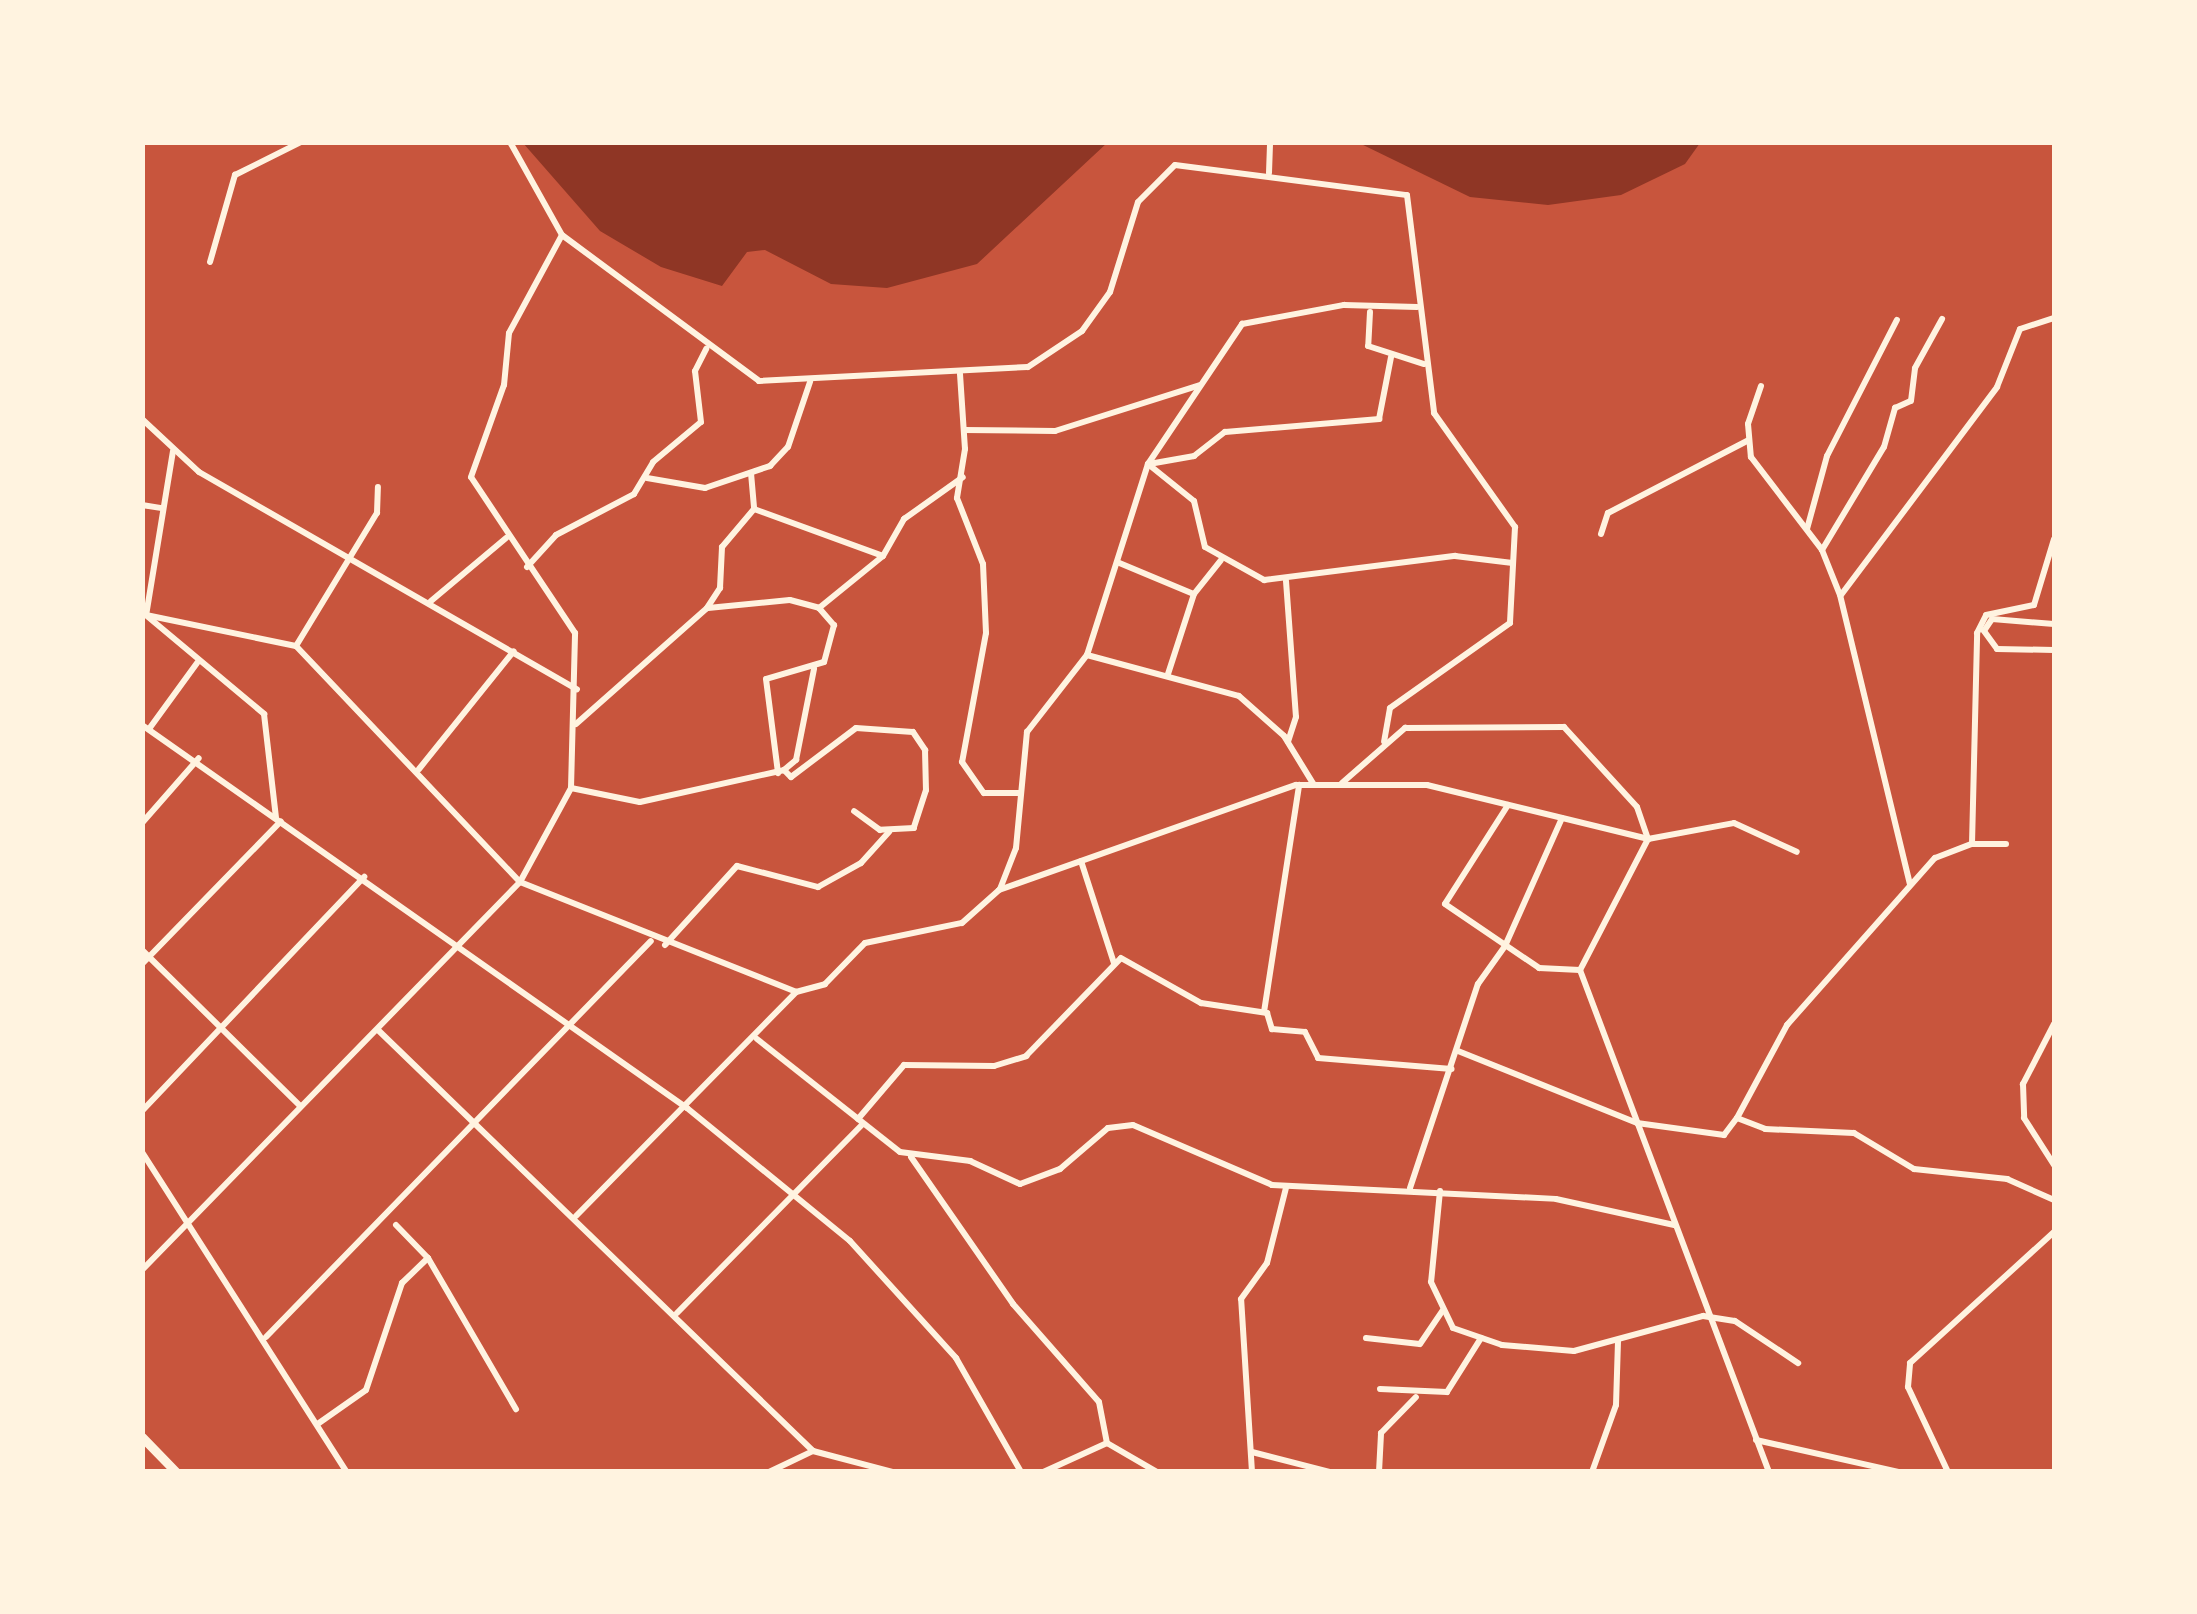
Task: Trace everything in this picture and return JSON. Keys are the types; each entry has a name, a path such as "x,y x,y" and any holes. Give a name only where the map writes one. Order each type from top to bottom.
{"main road":[{"path":"142,1437 176,1472"}],"street":[{"path":"210,262 235,175 300,142"},
{"path":"510,142 562,235 706,349 759,381 810,382 1028,367 1082,331 1110,292 1138,202 1157,177 1175,166 1269,173 1407,195 1424,364 1434,413 1515,527 1510,623 1390,708 1384,741"},
{"path":"1269,173 1270,142"},
{"path":"142,1270 520,882 571,788 576,633 476,492 475,454 504,386 509,332 562,235"},
{"path":"999,890 1016,848 1028,732 1087,655 1148,464 1248,317 1294,318 1344,305 1370,312 1417,307"},
{"path":"1370,312 1368,346 1391,357 1424,364"},
{"path":"1840,596 1997,388 2020,329 2054,318"},
{"path":"1822,550 1884,447 1895,408 1911,401 1915,368 1942,319"},
{"path":"1807,528 1827,456 1897,320"},
{"path":"527,567 556,535 646,478 701,422 695,371 706,349"},
{"path":"1148,464 1194,456 1225,432 1378,419 1391,357"},
{"path":"960,374 963,477 957,498 984,564 986,634 962,762 984,792 1020,793"},
{"path":"646,478 704,488 752,473 782,457 810,382"},
{"path":"964,430 1056,431 1201,384"},
{"path":"1601,534 1608,514 1747,440 1761,386"},
{"path":"142,420 173,451 348,558 431,601 577,688"},
{"path":"1747,440 1822,550 1840,596 1911,885"},
{"path":"144,614 173,451"},
{"path":"1148,464 1194,501 1205,546 1222,560 1286,581 1455,556 1513,563"},
{"path":"576,724 707,608 720,588 722,547 754,509 752,473"},
{"path":"819,608 883,556 904,519 963,477"},
{"path":"296,646 377,513 378,487"},
{"path":"142,505 162,508"},
{"path":"754,509 883,556"},
{"path":"431,601 506,538"},
{"path":"1972,844 1977,633 1986,615 2034,605 2054,538"},
{"path":"1168,674 1194,594 1222,560"},
{"path":"1117,562 1194,594"},
{"path":"1286,581 1296,716 1288,742"},
{"path":"707,608 775,599 819,608"},
{"path":"571,788 640,802 781,772 796,760 814,668 834,639 819,608"},
{"path":"144,614 296,646 419,769 520,882 652,941 796,992"},
{"path":"144,614 272,728 278,820 146,963"},
{"path":"2054,624 1992,619 1984,631 1997,649 2054,650"},
{"path":"419,769 514,651"},
{"path":"1087,655 1238,696 1288,742 1314,784"},
{"path":"197,662 146,727 198,758 278,820 364,877 453,950 574,1027 687,1108 850,1241 956,1358 1021,1472"},
{"path":"781,772 766,679 814,668"},
{"path":"1341,784 1384,741 1405,728 1564,727 1638,807 1648,838 1580,970 1674,1224 1703,1316 1769,1472"},
{"path":"665,945 737,866 818,887 861,862 889,832 914,828 926,790 925,750 913,732 856,728 791,777 781,772"},
{"path":"142,823 198,758"},
{"path":"576,1216 757,1039 796,992 825,984 864,943 962,923 999,890 1300,785 1427,785 1648,838 1734,823 1797,852"},
{"path":"1300,785 1264,1012 1272,1029 1305,1032 1318,1058 1452,1069"},
{"path":"1508,805 1445,904 1539,968 1580,970"},
{"path":"854,812 889,832"},
{"path":"1410,1188 1478,984 1505,946 1562,818"},
{"path":"1458,1051 1637,1124 1724,1135 1737,1118 1764,1054 1940,854 1972,844 2006,844"},
{"path":"1081,861 1114,963"},
{"path":"142,1111 364,877"},
{"path":"266,1337 574,1027 652,941"},
{"path":"142,950 146,963 300,1106"},
{"path":"677,1312 796,1197 904,1064 994,1066 1026,1056 1121,958 1201,1003 1264,1012"},
{"path":"2054,1024 2023,1084 2024,1118 2054,1164"},
{"path":"378,1030 473,1125 677,1312 813,1452 894,1472"},
{"path":"757,1039 911,1156 1013,1304 1098,1402 1107,1443 1157,1472"},
{"path":"1737,1118 1765,1129 1854,1133 1914,1169 2007,1179 2054,1200"},
{"path":"911,1156 970,1161 1020,1184 1060,1169 1108,1128 1133,1125 1286,1188 1410,1188 1556,1198 1674,1224"},
{"path":"142,1152 266,1337 347,1472"},
{"path":"1252,1472 1241,1298 1267,1263 1286,1188"},
{"path":"1440,1191 1431,1282 1453,1328 1481,1338 1574,1351 1703,1316 1735,1321 1798,1364"},
{"path":"396,1225 428,1258 516,1409"},
{"path":"1948,1472 1908,1387 1910,1362 2054,1232"},
{"path":"320,1423 366,1390 402,1283 428,1258"},
{"path":"1366,1338 1420,1344 1442,1311"},
{"path":"1380,1389 1417,1396 1447,1392 1481,1338"},
{"path":"1592,1472 1614,1420 1618,1340"},
{"path":"1379,1472 1381,1433 1417,1396"},
{"path":"1756,1440 1899,1472"},
{"path":"1043,1472 1107,1443"},
{"path":"769,1472 813,1452"},
{"path":"1252,1452 1330,1472"}],"shaded area":[{"path":"523,143 1107,143 977,264 887,288 831,284 765,250 747,252 722,286 661,267 600,231"},
{"path":"1359,143 1700,143 1685,164 1621,195 1548,205 1470,197"}]}
